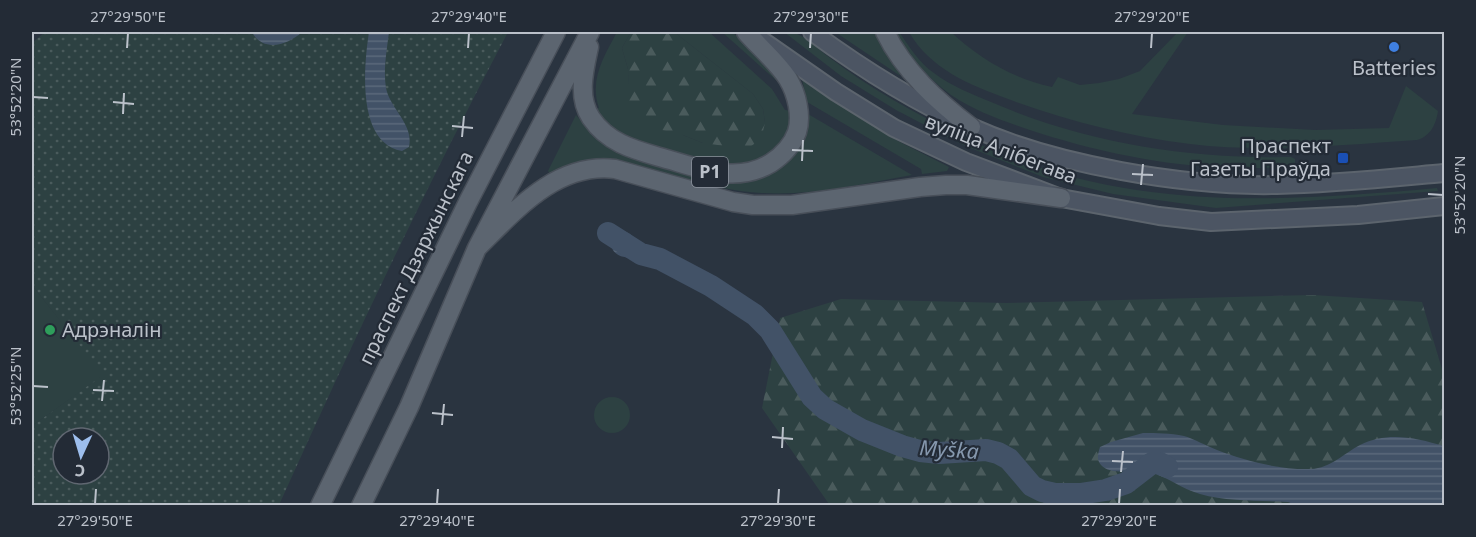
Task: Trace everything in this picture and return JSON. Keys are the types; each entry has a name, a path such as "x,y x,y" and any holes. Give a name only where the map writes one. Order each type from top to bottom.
{"main road":[{"name":"праспект Дзяржынскага","path":"320,506 468,202 556,32"},
{"name":"Р1","path":"592,32 584,70 583,92 590,117 600,130 625,147 706,171 734,174 757,170 784,154 793,142 798,130 799,119 798,106 788,80 746,32"},
{"path":"361,506 409,407 477,248 592,32"},
{"name":"вуліца Алібегава","path":"750,32 836,92 894,128 966,162 1061,198 1159,216 1211,222 1336,216 1444,206"},
{"name":"вуліца Алібегава","path":"812,32 840,53 891,85 971,127 1022,146 1080,162 1203,181 1275,185 1345,182 1444,173"},
{"path":"885,32 918,80 944,106 971,127"},
{"path":"477,248 530,196 571,174 602,167 733,202 753,205 792,205 946,185 967,185 1061,198"}],"green space":[{"path":"45,32 508,32 390,267 279,505 32,505 32,426 103,375 32,285 32,43"},
{"path":"617,32 631,32 622,48 628,69 629,85 683,135 703,143 765,123 763,109 753,94 674,32 709,32 772,89 785,110 793,111 793,128 773,155 733,168 671,154 608,130 596,109 599,108 596,88 599,68"},
{"path":"631,32 674,32 753,94 763,109 765,123 761,139 747,149 703,143 683,135 649,127 637,117 629,104 628,69 622,48"},
{"path":"722,32 732,32 774,69 791,102 778,82"},
{"path":"784,32 790,32 806,39 876,90 966,138 1024,162 1082,179 1139,190 1197,196 1256,198 1315,197 1437,188 1438,191 1216,208 1113,194 1043,177 963,145 896,110 841,76"},
{"path":"835,32 871,34 877,32 905,72 899,75"},
{"path":"893,32 899,32 919,59 941,78 969,93 1027,116 1101,138 1138,146 1214,155 1291,157 1295,159 1295,166 1230,168 1166,162 1102,150 1039,133 983,112 951,95 912,58"},
{"path":"909,32 951,32 973,51 997,66 1023,78 1052,87 1058,77 1080,85 1119,79 1140,71 1178,32 1188,32 1132,114 1223,125 1315,130 1389,128 1406,86 1438,111 1432,129 1426,136 1417,140 1275,148 1218,147 1167,141 1075,121 979,88 940,66 928,56"},
{"path":"802,79 896,140 949,167 947,171 922,174 921,169 807,102"},
{"path":"808,114 912,175 799,193 761,193 724,188 612,159 580,163 550,174 548,171 576,115 599,141 621,153 743,182 753,180 773,172 798,152 807,133"},
{"name":"Адрэналін","path":"32,285 104,375 32,426"},
{"path":"1313,295 1422,302 1444,376 1444,505 833,505 829,504 762,408 780,318 841,299 1006,303"},
{"path":"612,397 625,402 630,415 625,428 612,433 599,428 594,415 599,402"}],"water":[{"path":"252,32 302,32 283,43 269,45 262,43"},
{"path":"369,32 389,32 385,81 388,96 405,124 410,139 409,147 402,151 387,145 377,134 370,119 365,82"},
{"path":"609,230 614,232 622,230 630,234 640,244 654,249 661,257 655,260 618,255 610,242 605,239"},
{"path":"1143,433 1184,436 1251,461 1299,469 1325,466 1360,445 1381,438 1402,437 1423,440 1444,446 1444,505 1298,506 1288,502 1211,497 1193,492 1149,472 1110,470 1099,463 1100,447"}],"waterway":[{"name":"Муška","path":"608,233 641,254 660,259 711,286 755,315 770,330 812,397 825,409 862,430 920,451 939,453 986,450 998,453 1009,459 1032,486 1055,494 1080,494 1106,490 1126,483 1152,463 1160,463 1167,467"}],"place":[{"name":"Batteries","path":"1394,47"},
{"name":"Праспект Газеты Праўда","path":"1343,158"},
{"name":"Адрэналін","path":"50,330"}]}
